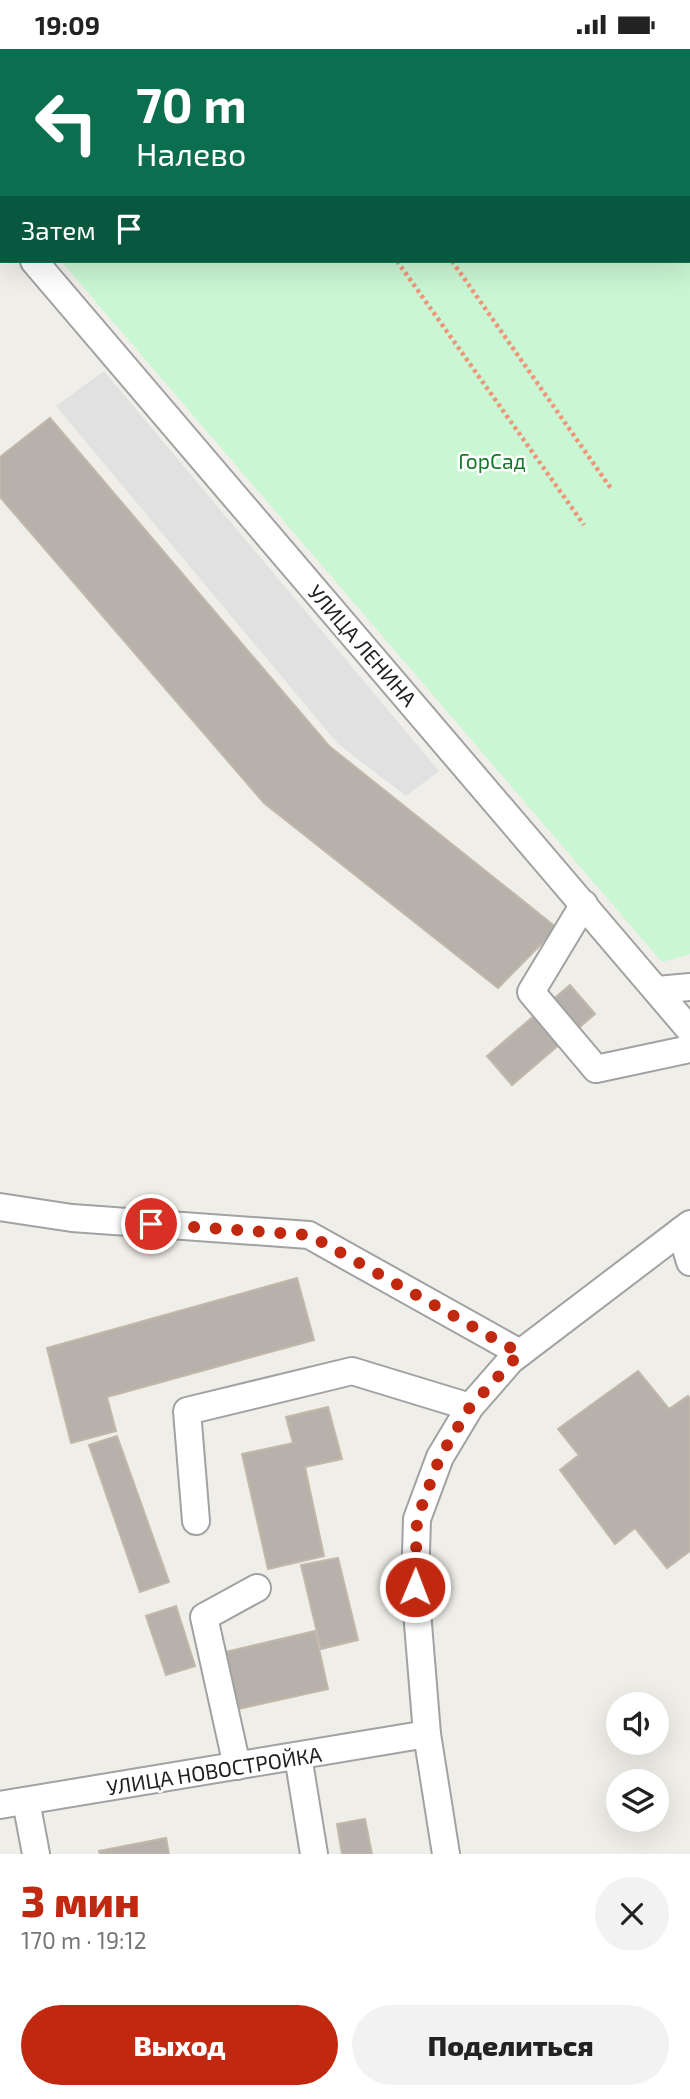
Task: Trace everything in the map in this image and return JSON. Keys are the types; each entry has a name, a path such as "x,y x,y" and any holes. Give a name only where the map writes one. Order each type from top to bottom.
{"street":[{"name":"УЛИЦА ЛЕНИНА","path":"36,263 690,1030"},
{"path":"584,904 531,992 596,1069 690,1049"},
{"path":"657,990 690,987"},
{"path":"0,1207 72,1218 309,1235 520,1353"},
{"path":"446,1854 427,1734 415,1587 417,1519 440,1457 470,1407 520,1353 685,1227 690,1262"},
{"path":"196,1521 187,1411 352,1371 470,1407"},
{"path":"237,1766 204,1617 257,1588"},
{"name":"УЛИЦА НОВОСТРОЙКА","path":"0,1805 427,1734"},
{"path":"298,1756 314,1854"},
{"path":"26,1801 36,1854"}],"path":[{"path":"398,263 584,524"},
{"path":"453,263 612,490"}],"green space":[{"name":"ГорСад","path":"63,263 690,263 690,954 662,962"}],"shaded area":[{"path":"104,371 439,771 406,796 338,744 56,406"}],"building":[{"path":"50,418 329,746 557,928 498,988 264,803 0,497 0,457"},
{"path":"570,985 595,1014 512,1085 487,1056"},
{"path":"297,1278 314,1340 107,1397 116,1431 71,1443 47,1348"},
{"path":"638,1371 669,1409 688,1396 690,1399 690,1551 667,1568 635,1528 615,1544 560,1470 579,1455 558,1429"},
{"path":"328,1407 342,1459 305,1467 324,1556 268,1569 242,1454 293,1443 286,1417"},
{"path":"117,1436 169,1582 140,1592 89,1445"},
{"path":"338,1558 358,1640 321,1649 301,1565"},
{"path":"176,1606 195,1666 166,1675 146,1616"},
{"path":"315,1631 328,1689 234,1710 221,1653"},
{"path":"365,1819 372,1854 342,1854 337,1824"},
{"path":"166,1838 169,1854 100,1854 99,1851"}],"route":[{"path":"151,1224 309,1235 520,1353 470,1407 440,1457 417,1519 415,1587"}]}
